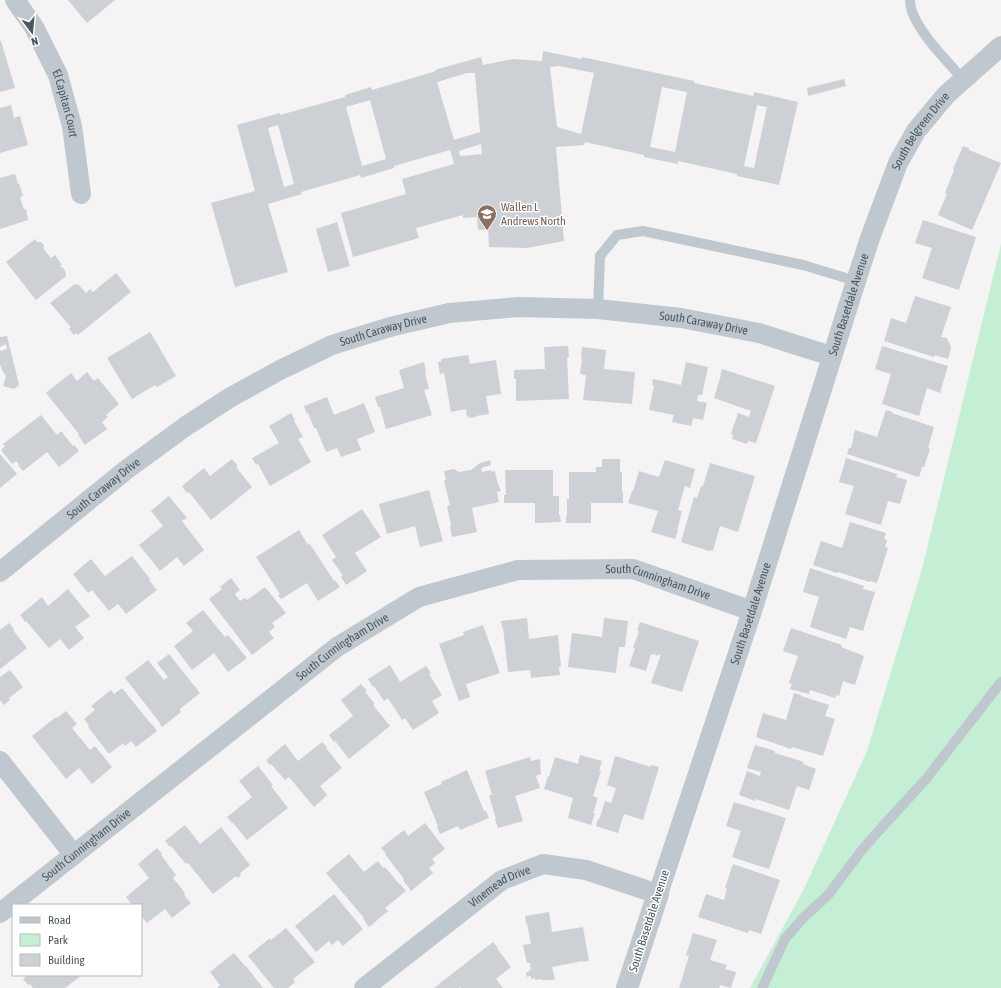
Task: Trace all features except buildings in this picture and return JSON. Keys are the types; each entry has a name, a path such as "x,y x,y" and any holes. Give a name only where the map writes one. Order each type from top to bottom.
{"street":[{"name":"El Capitan Court","path":"15,0 34,27 58,75 72,126 81,194"},
{"name":"South Belgreen Drive","path":"870,238 898,163 916,131 946,95 1001,46"},
{"name":"South Basetdale Avenue","path":"627,988 752,611 831,356 870,238"},
{"name":"South Caraway Drive","path":"0,572 126,470 186,426 231,397 280,370 332,346 390,327 449,314 518,307 598,309 681,318 759,334 831,356"},
{"name":"South Cunningham Drive","path":"0,913 337,647 419,597 518,570 633,569 752,611"},
{"path":"0,761 74,855"},
{"name":"Vinemead Drive","path":"364,988 502,880 543,864 586,870 658,894"}],"lane":[{"path":"910,0 911,10 928,40 964,80"},
{"path":"598,309 600,256 617,235 643,231 803,265 856,281"},
{"path":"762,988 786,939 803,918 828,895 862,850 926,780 1001,682"}],"green space":[{"path":"1001,244 1001,988 750,988 804,889 867,751 922,569"}],"place":[{"name":"Wallen L Andrews North","path":"487,231"}]}
